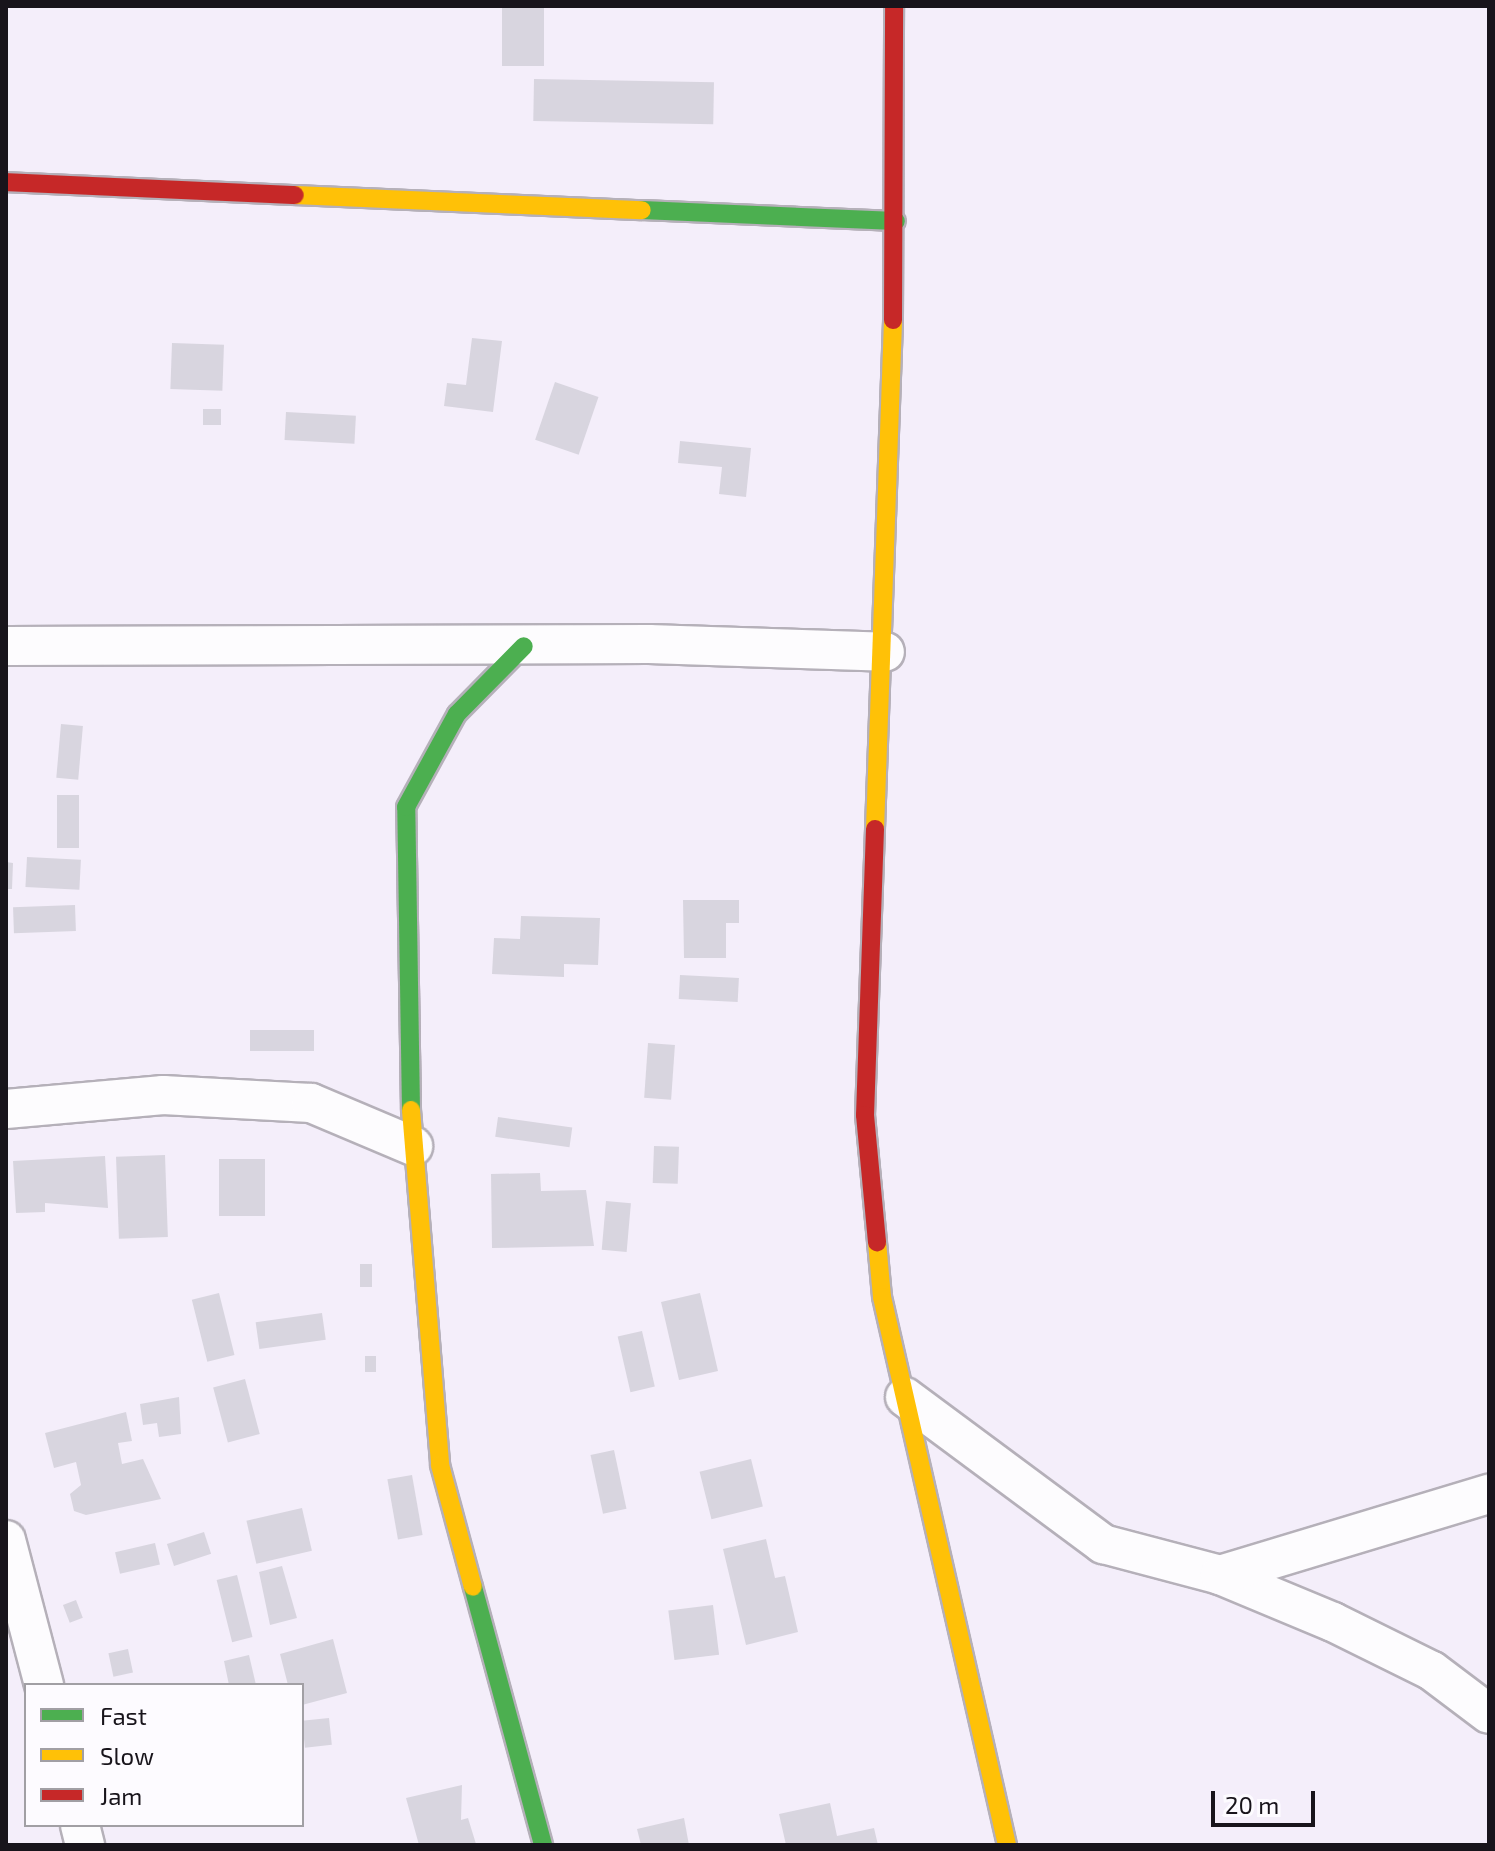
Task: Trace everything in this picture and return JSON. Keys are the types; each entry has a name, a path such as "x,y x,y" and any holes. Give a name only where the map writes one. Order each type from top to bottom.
{"street":[{"path":"894,6 896,221 885,652 865,1115 882,1297 1007,1845"},
{"path":"6,182 896,221"},
{"path":"6,646 524,646 885,652"},
{"path":"524,646 457,714 406,807 413,1146 440,1465 543,1845"},
{"path":"6,1109 163,1095 311,1103 413,1146"},
{"path":"905,1397 1103,1544 1220,1575 1432,1671 1489,1714"},
{"path":"1220,1575 1489,1494"},
{"path":"6,1540 12,1586 43,1683"}],"building":[{"path":"502,6 544,6 544,66 502,66"},
{"path":"534,79 714,82 713,124 533,121"},
{"path":"472,338 502,341 493,412 444,406 447,383 466,385"},
{"path":"172,343 224,345 222,391 170,389"},
{"path":"555,382 598,397 579,455 535,440"},
{"path":"203,409 221,409 221,425 203,425"},
{"path":"286,412 356,416 354,444 285,440"},
{"path":"680,441 751,448 746,497 719,494 722,467 678,463"},
{"path":"61,724 83,726 78,780 56,778"},
{"path":"57,795 79,795 79,848 57,848"},
{"path":"27,857 81,860 79,890 25,887"},
{"path":"6,862 13,863 12,889 6,889"},
{"path":"683,900 739,900 739,923 726,923 726,958 684,958"},
{"path":"75,905 76,931 14,933 13,907"},
{"path":"521,916 600,918 598,965 564,964 564,977 492,974 494,938 520,939"},
{"path":"680,975 739,978 738,1002 679,999"},
{"path":"250,1030 314,1030 314,1051 250,1051"},
{"path":"648,1043 675,1045 671,1100 644,1098"},
{"path":"498,1117 572,1127 569,1147 495,1137"},
{"path":"654,1146 679,1147 678,1184 653,1183"},
{"path":"165,1155 168,1237 119,1239 116,1157"},
{"path":"105,1156 108,1208 45,1203 45,1212 16,1213 13,1161"},
{"path":"219,1159 265,1159 265,1216 219,1216"},
{"path":"540,1173 541,1191 586,1190 594,1246 492,1248 491,1174"},
{"path":"606,1201 631,1203 627,1252 602,1250"},
{"path":"360,1264 372,1264 372,1287 360,1287"},
{"path":"219,1293 234,1355 207,1362 192,1300"},
{"path":"700,1293 718,1371 679,1380 661,1302"},
{"path":"322,1313 326,1340 259,1349 256,1322"},
{"path":"642,1331 655,1387 630,1392 618,1337"},
{"path":"365,1356 376,1356 376,1372 365,1372"},
{"path":"245,1379 260,1434 228,1443 213,1388"},
{"path":"179,1397 181,1434 159,1437 157,1423 143,1425 140,1404"},
{"path":"126,1412 132,1441 118,1443 122,1464 143,1459 161,1499 86,1515 74,1511 70,1494 81,1485 76,1462 54,1468 45,1433"},
{"path":"614,1450 626,1509 603,1514 591,1455"},
{"path":"751,1459 763,1507 711,1519 700,1472"},
{"path":"412,1475 423,1535 398,1539 387,1479"},
{"path":"302,1508 312,1551 256,1564 246,1521"},
{"path":"204,1532 211,1554 174,1566 167,1544"},
{"path":"766,1539 775,1578 785,1576 798,1632 746,1645 723,1549"},
{"path":"155,1543 160,1564 120,1574 115,1552"},
{"path":"282,1566 297,1618 270,1625 259,1572"},
{"path":"237,1575 252,1637 232,1642 217,1580"},
{"path":"76,1600 83,1618 70,1623 63,1605"},
{"path":"713,1605 719,1655 674,1660 668,1610"},
{"path":"333,1639 347,1693 304,1704 304,1683 287,1683 280,1654"},
{"path":"128,1649 133,1672 113,1677 108,1653"},
{"path":"249,1655 256,1683 229,1683 224,1661"},
{"path":"329,1718 332,1745 305,1748 304,1721"},
{"path":"462,1785 461,1820 468,1818 476,1844 419,1845 406,1798"},
{"path":"830,1803 837,1836 874,1828 878,1845 786,1845 779,1814"},
{"path":"684,1818 689,1845 641,1845 637,1829"}],"traffic: fast":[{"path":"642,210 896,221"},
{"path":"411,1110 406,807 457,714 524,646"},
{"path":"473,1587 543,1845"}],"traffic: slow":[{"path":"295,195 642,210"},
{"path":"875,829 893,320"},
{"path":"411,1110 440,1465 473,1587"},
{"path":"877,1242 882,1297 1007,1845"}],"traffic: jam":[{"path":"893,320 894,6"},
{"path":"6,182 295,195"},
{"path":"875,829 865,1115 877,1242"}]}
